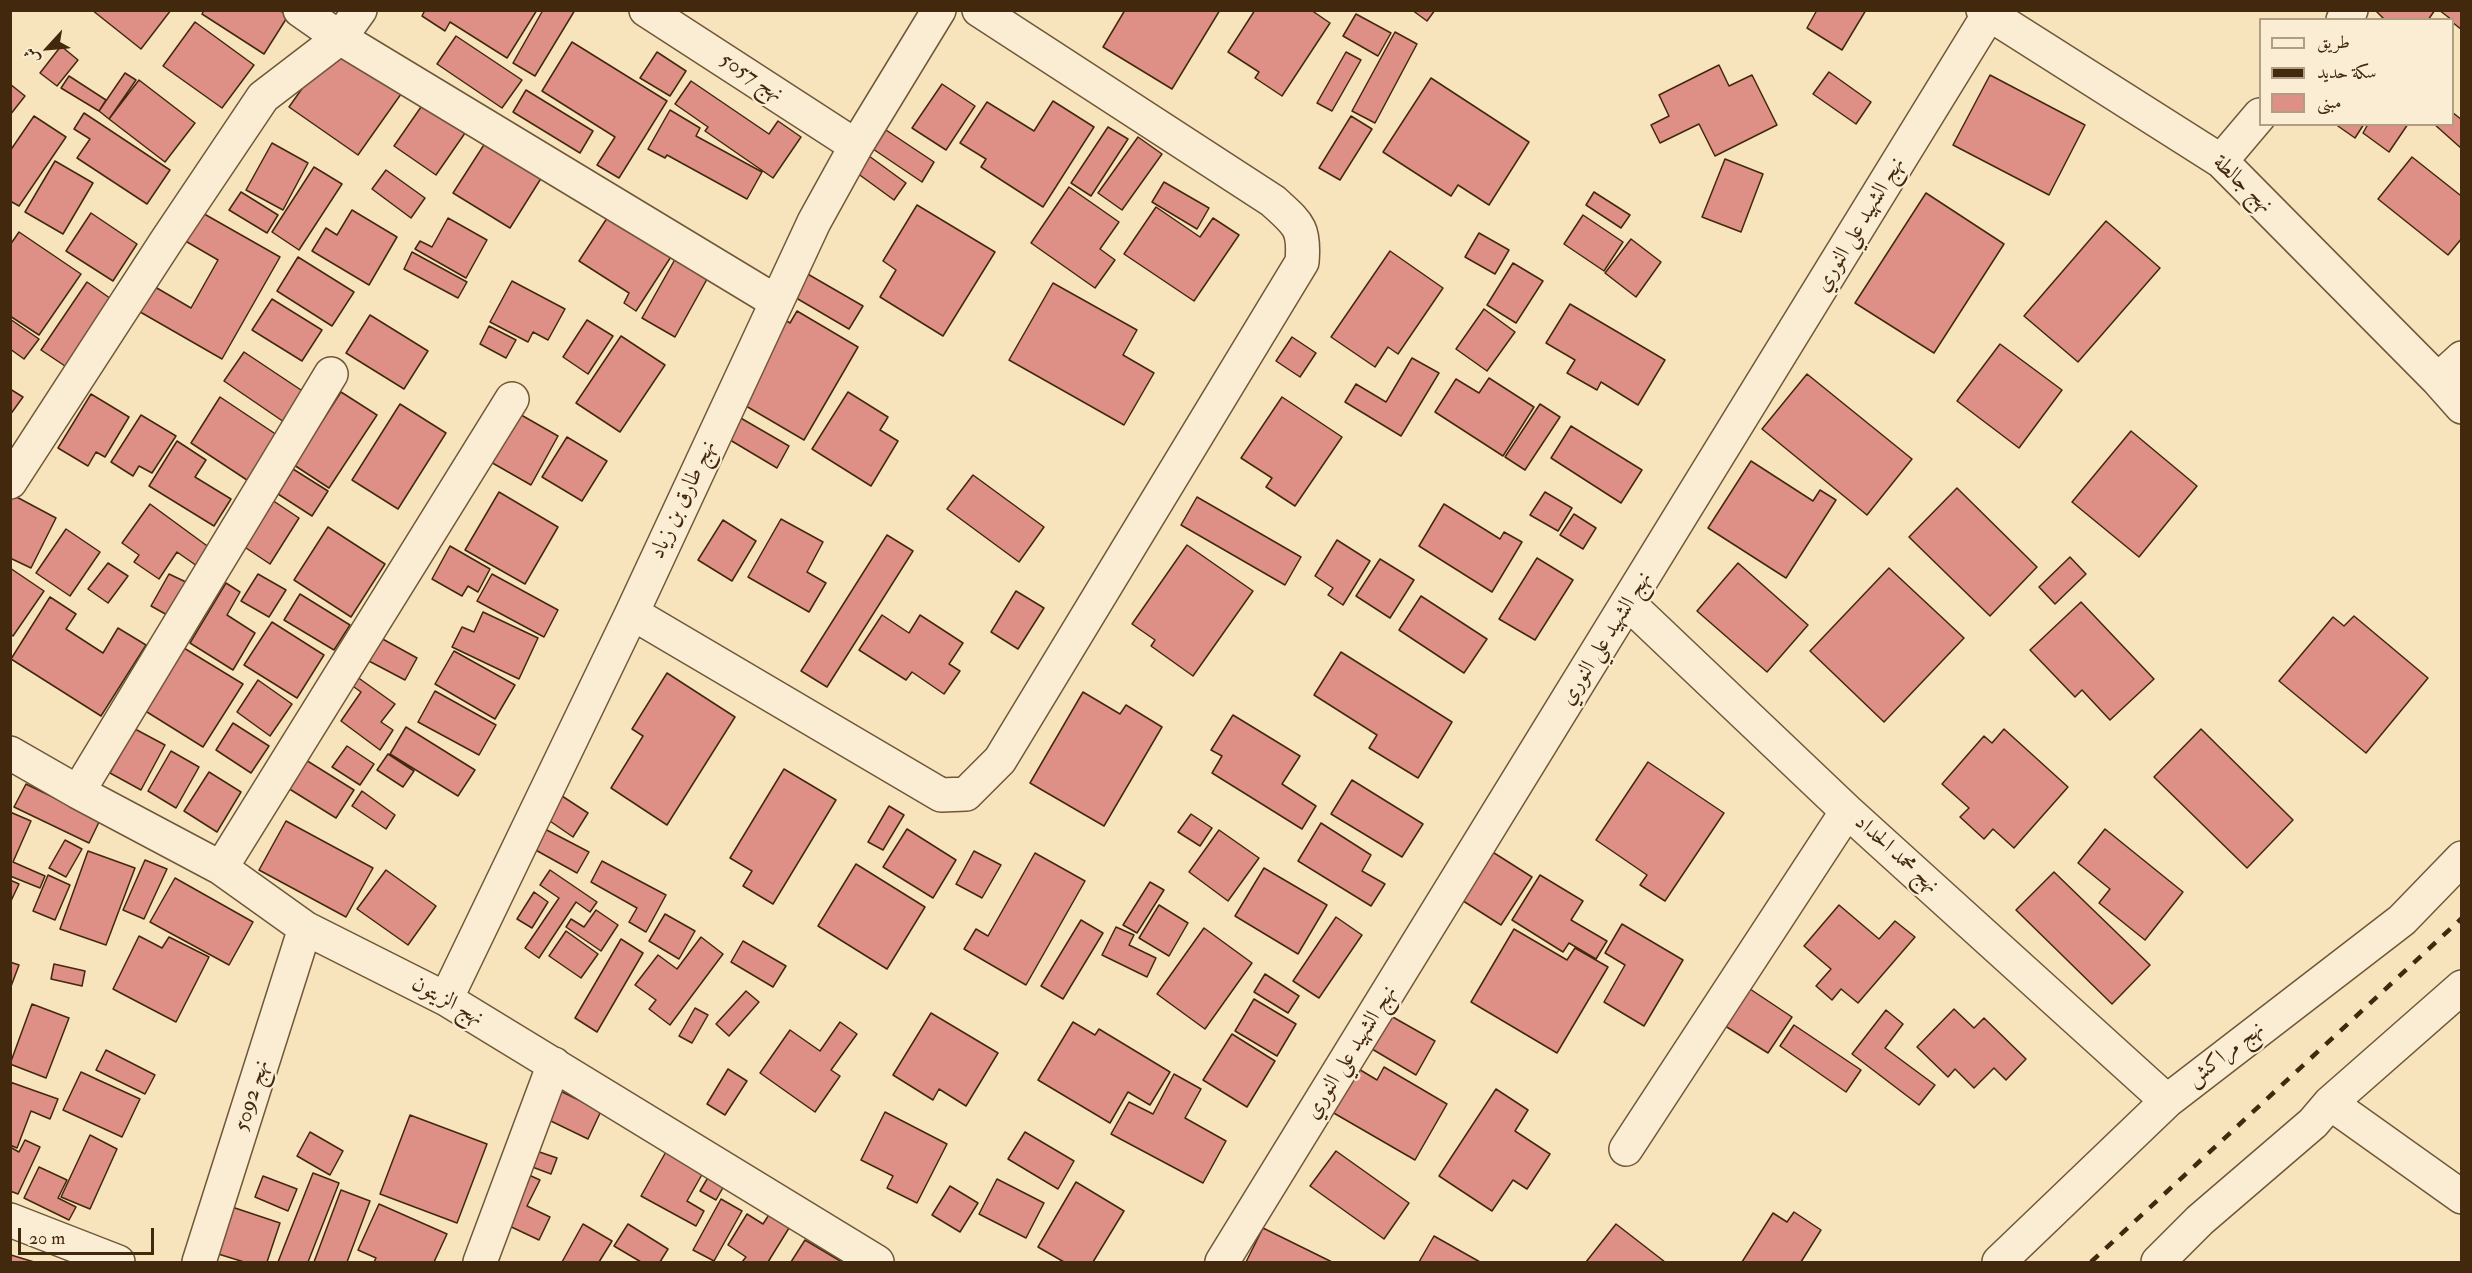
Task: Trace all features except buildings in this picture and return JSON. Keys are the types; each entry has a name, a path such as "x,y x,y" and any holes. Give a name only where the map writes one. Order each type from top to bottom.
{"street":[{"path":"300,10 340,38 775,301"},
{"path":"10,482 166,240 263,97 340,38 360,10"},
{"name":"نهج 5057","path":"646,10 856,146"},
{"name":"نهج طارق بن زياد","path":"446,999 632,613 775,301 814,222 856,146 939,10"},
{"path":"632,613 942,795 966,794 1000,760 1302,262 1304,239 1294,220 1273,201 979,10"},
{"name":"نهج جالطة","path":"1986,12 2221,161 2462,407"},
{"name":"نهج الشهيد علي النوري","path":"1222,1263 1629,604 1986,12"},
{"path":"2221,161 2259,116"},
{"path":"2438,380 2462,358"},
{"path":"78,792 331,374"},
{"path":"221,868 512,399"},
{"name":"نهج محمد الحداد","path":"1629,604 1847,811 2167,1101"},
{"name":"نهج الزيتون","path":"11,754 221,868 305,928 446,999 877,1263"},
{"path":"1626,1149 1847,811"},
{"name":"نهج مراكش","path":"1999,1263 2167,1101 2402,920 2462,858"},
{"name":"نهج 5092","path":"199,1263 305,928"},
{"path":"2158,1263 2200,1220 2313,1123 2330,1103 2462,987"},
{"path":"484,1261 554,1064"},
{"path":"2330,1103 2462,1197"},
{"path":"10,1220 118,1263"}],"railway":[{"path":"2091,1262 2462,918"}]}
